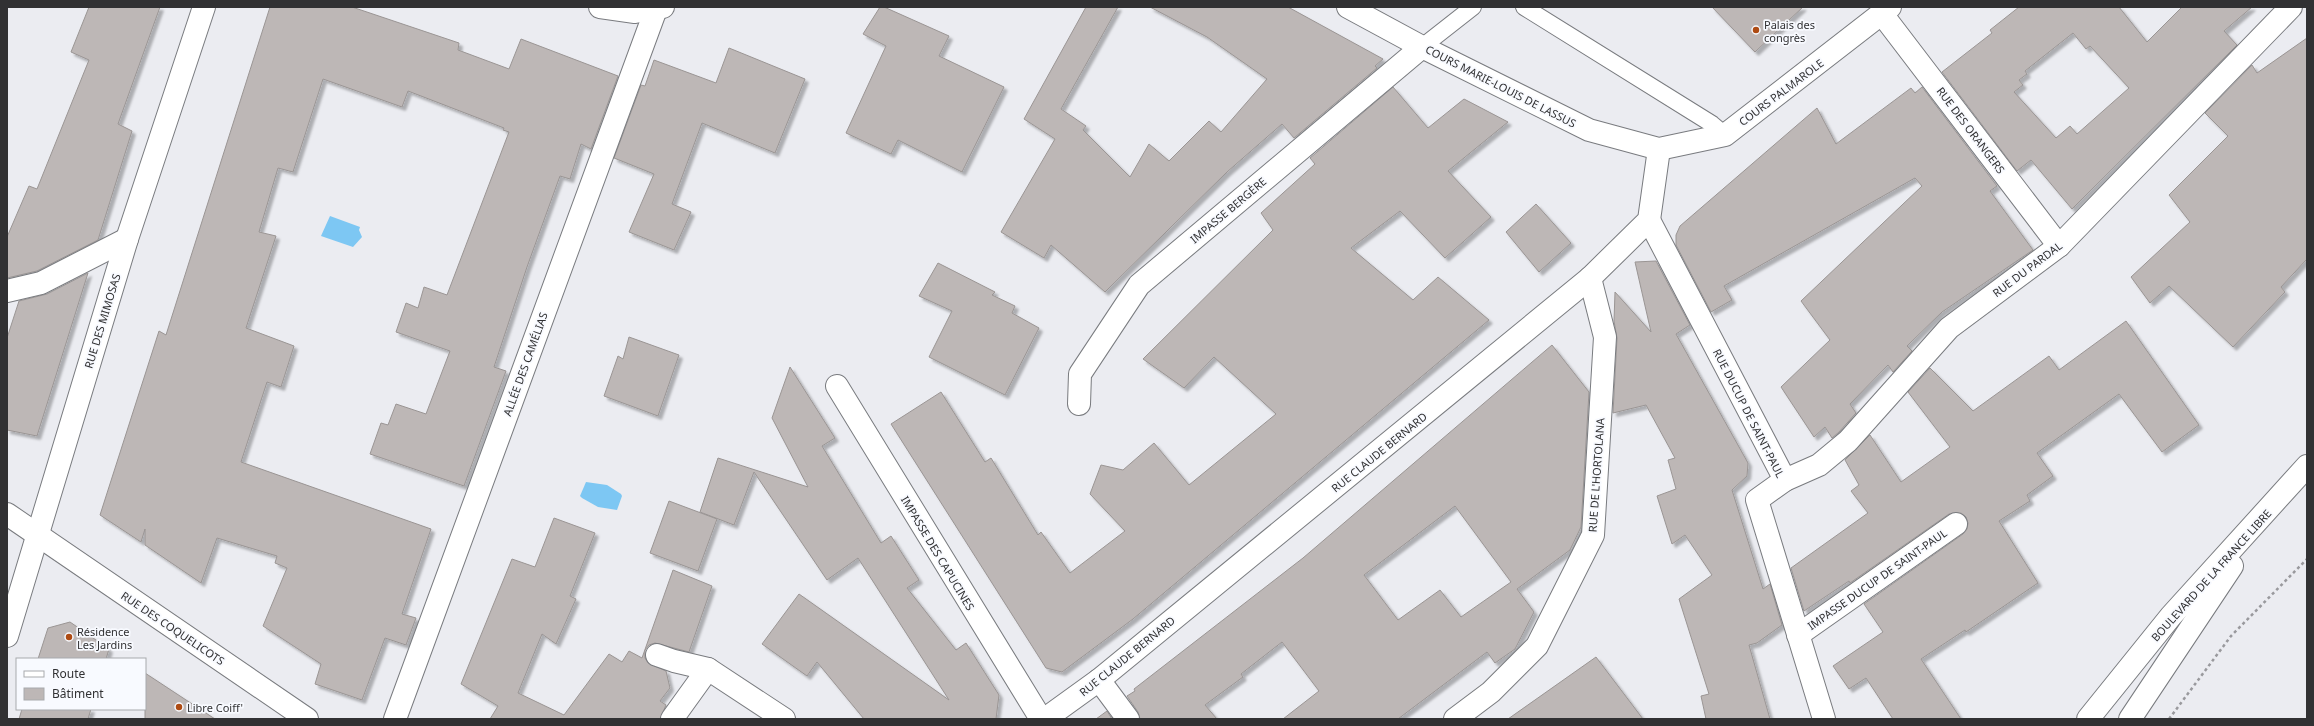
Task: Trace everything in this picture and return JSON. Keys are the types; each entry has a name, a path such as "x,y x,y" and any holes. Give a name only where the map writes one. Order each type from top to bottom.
{"street":[{"name":"RUE DES MIMOSAS","path":"7,636 127,239 204,7"},
{"path":"600,7 635,12 660,8"},
{"name":"COURS MARIE-LOUIS DE LASSUS","path":"1348,7 1422,47 1589,130 1659,149"},
{"name":"RUE DU PARDAL","path":"1785,480 1819,465 1848,441 1948,328 2060,246 2291,7"},
{"name":"ALLÉE DES CAMÉLIAS","path":"394,719 660,8"},
{"name":"COURS PALMAROLE","path":"1659,149 1725,134 1886,10"},
{"name":"RUE DES ORANGERS","path":"1886,10 2060,246"},
{"name":"IMPASSE BERGÈRE","path":"1079,404 1080,374 1139,285 1422,47"},
{"path":"1648,220 1659,149"},
{"name":"RUE CLAUDE BERNARD","path":"1045,719 1099,680 1590,278 1648,220"},
{"name":"RUE DUCUP DE SAINT-PAUL","path":"1648,220 1785,480 1757,500 1824,719"},
{"path":"7,292 41,283 127,239"},
{"name":"RUE DE L'HORTOLANA","path":"1455,719 1491,692 1537,646 1593,535 1605,337 1590,278"},
{"name":"IMPASSE DES CAPUCINES","path":"837,386 1041,719"},
{"name":"BOULEVARD DE LA FRANCE LIBRE","path":"2088,719 2171,616 2307,466"},
{"name":"BOULEVARD DE LA FRANCE LIBRE","path":"2130,719 2273,505"},
{"name":"RUE DES COQUELICOTS","path":"7,514 38,537 307,719"},
{"name":"IMPASSE DUCUP DE SAINT-PAUL","path":"1798,635 1956,524"},
{"path":"657,655 674,661 708,669 784,719"},
{"path":"672,719 708,669"},
{"path":"1099,680 1128,719"}],"lane":[{"path":"1422,47 1473,7"},
{"path":"1524,7 1725,134"}],"path":[{"path":"2169,719 2231,636 2307,559"}],"water":[{"path":"330,216 360,227 359,230 362,237 353,247 321,236"},
{"path":"586,482 607,485 621,494 622,496 617,510 598,507 582,498 580,496"}],"building":[{"path":"89,7 160,7 118,124 132,131 98,240 37,271 7,278 7,237 29,186 37,189 89,60 71,52"},
{"path":"270,7 352,7 459,43 458,50 509,69 521,39 618,76 591,149 581,144 570,179 560,176 527,267 494,367 506,371 464,486 370,454 381,423 388,425 396,404 426,414 450,351 396,332 406,303 418,308 424,287 447,295 509,132 503,130 504,128 408,91 402,107 323,79 293,172 278,168 259,232 276,236 246,328 294,346 281,387 267,382 241,462 431,529 402,614 416,618 406,645 385,638 362,700 315,684 321,664 263,626 287,568 275,563 277,556 217,538 201,583 145,545 145,529 141,542 100,515 159,331 166,335"},
{"path":"880,7 884,7 949,36 939,56 1004,87 962,172 898,140 891,154 846,133 886,46 863,34"},
{"path":"1086,7 1118,7 1061,109 1086,126 1083,130 1130,177 1149,144 1169,161 1209,121 1221,132 1267,79 1207,37 1150,7 1288,7 1383,59 1375,66 1377,68 1294,138 1282,124 1227,172 1105,292 1051,245 1044,258 1001,232 1055,139 1024,119"},
{"name":"Palais des congrès","path":"1712,7 1803,7 1755,52"},
{"path":"2019,7 2119,7 2147,42 2182,7 2252,7 2224,31 2237,45 2072,209 2031,160 2017,171 1942,72 1992,33 1990,30","holes":["2073,33 2086,49 2090,46 2129,88 2077,134 2070,126 2056,138 2014,92 2023,85 2019,80 2027,74 2025,71"]},
{"path":"2307,38 2307,259 2281,287 2285,292 2233,347 2169,286 2150,303 2131,277 2190,222 2169,195 2228,136 2205,113 2252,65 2257,73"},
{"path":"729,48 805,79 775,153 702,123 672,204 691,212 674,250 629,232 654,174 614,158 641,85 645,86 654,60 716,83"},
{"path":"1393,87 1428,128 1464,99 1508,122 1448,171 1491,217 1445,258 1400,211 1351,248 1413,300 1438,277 1489,320 1133,619 1062,672 1046,668 891,424 941,392 985,462 991,458 1038,535 1041,532 1070,573 1125,531 1090,494 1101,465 1123,470 1154,443 1189,485 1276,414 1214,357 1184,388 1143,359 1273,230 1261,213 1315,164 1310,158"},
{"path":"1922,87 1997,186 1990,191 2033,250 1942,312 1907,346 1912,351 1893,372 1888,365 1850,404 1856,413 1832,438 1825,427 1814,437 1781,387 1830,340 1801,301 1922,186 1915,178 1724,286 1732,300 1711,312 1676,245 1676,235 1680,226 1817,108 1836,144 1911,88 1915,93"},
{"path":"1536,204 1571,243 1539,272 1506,232"},
{"path":"1656,261 1690,325 1676,334 1748,463 1747,476 1732,490 1763,589 1770,584 1782,625 1757,643 1749,645 1770,719 1706,719 1701,696 1709,694 1679,599 1712,575 1685,535 1672,544 1657,496 1676,489 1668,460 1675,458 1646,405 1613,413 1617,338 1614,321 1615,292 1651,332 1635,262"},
{"path":"938,263 995,292 992,295 1015,306 1012,313 1039,328 1005,395 929,357 952,311 919,296"},
{"path":"88,273 37,436 7,430 7,338 19,301 47,294"},
{"path":"2126,321 2199,425 2162,452 2119,394 2037,453 2053,476 2027,495 2030,501 1999,521 2038,583 1966,632 1965,630 1921,659 1961,719 1893,719 1866,678 1849,689 1833,666 1883,632 1864,604 1963,534 1967,529 1968,523 1966,517 1961,513 1949,514 1850,583 1849,581 1804,611 1791,568 1868,513 1851,491 1859,485 1845,460 1870,435 1901,482 1950,447 1908,392 1930,368 1973,411 2049,356 2059,370"},
{"path":"629,337 679,355 658,416 604,396 618,356 623,359"},
{"path":"1552,345 1589,392 1581,527 1570,550 1517,589 1534,612 1515,649 1495,663 1487,652 1398,719 1283,719 1319,691 1282,642 1241,674 1243,677 1205,705 1217,719 1140,719 1138,712 1127,696 1135,691 1134,689 1303,558","holes":["1455,506 1511,582 1461,617 1440,590 1398,620 1364,575"]},
{"path":"790,367 835,438 822,446 881,543 891,536 919,580 907,588 956,650 966,643 999,695 996,719 864,719 817,662 807,676 762,644 799,594 949,700 858,558 827,580 754,472 734,525 700,512 718,458 808,487 772,418"},
{"path":"669,501 717,519 698,571 650,553"},
{"path":"554,518 595,533 570,596 576,599 556,644 542,634 518,693 564,715 609,654 622,662 629,651 642,658 673,570 712,586 689,652 655,643 649,645 645,650 645,658 648,663 666,671 670,688 660,701 666,705 660,719 490,719 498,706 461,684 512,559 535,567"},
{"name":"Résidence Les Jardins","path":"70,622 109,649 106,658 38,658 48,628"},
{"path":"1596,657 1643,719 1508,719"},
{"path":"146,674 215,719 145,719"},
{"path":"22,710 91,710 88,719 19,719"},
{"path":"1107,711 1112,719 1096,719"}],"place":[{"name":"Palais des congrès","path":"1756,30"},
{"name":"Résidence Les Jardins","path":"69,637"},
{"name":"Libre Coiff'","path":"179,707"}]}
